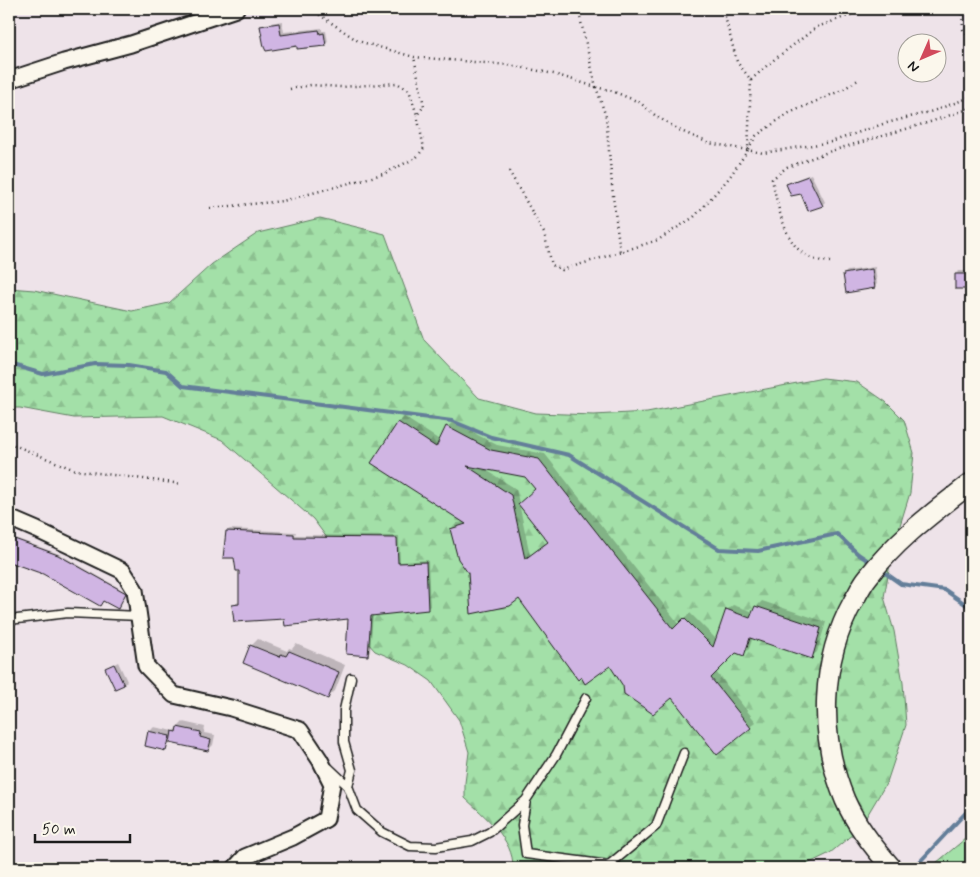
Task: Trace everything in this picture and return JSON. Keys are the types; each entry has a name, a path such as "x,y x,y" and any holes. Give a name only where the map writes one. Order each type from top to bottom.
{"street":[{"path":"9,80 64,62 131,44 236,9"},
{"path":"892,868 869,842 846,801 832,760 825,715 831,657 844,618 866,578 888,552 917,524 971,483"},
{"path":"9,518 123,570 135,590 146,666 174,695 231,708 300,730 320,760 332,784 326,819 293,837 245,857 235,868"}],"lane":[{"path":"9,620 68,613 140,616"},
{"path":"348,786 352,770 344,742 344,710 351,678"},
{"path":"320,760 348,786 357,810 382,832 410,846 436,846 472,841 490,832 526,800 556,755 586,698"},
{"path":"526,800 522,825 526,854 609,865 656,826 684,753"}],"path":[{"path":"311,9 358,40 414,57 509,65 554,74 612,91 639,102 656,116 680,131 709,143 763,153 831,142 883,124 933,111 971,97"},
{"path":"578,9 596,87 606,117 620,252"},
{"path":"723,9 737,62 751,80 748,150"},
{"path":"751,80 817,26 853,14 860,9"},
{"path":"962,9 963,30 971,43"},
{"path":"414,57 424,106 417,115"},
{"path":"509,171 544,233 552,265 562,270 658,240 694,217 729,178 756,136 787,114 842,90 858,80"},
{"path":"210,208 283,201 383,174 416,158 424,148 409,90 398,84 341,87 311,85 290,89"},
{"path":"830,262 807,256 792,243 779,208 772,179 787,167 971,108"},
{"path":"9,443 75,470 182,484"}],"green space":[{"path":"320,218 385,234 424,340 479,398 536,413 594,415 647,412 823,378 857,382 886,402 904,420 914,453 910,493 893,548 884,597 894,631 903,683 906,725 887,782 859,829 830,853 799,868 513,868 509,847 503,838 489,820 465,798 469,752 459,720 431,681 408,665 375,651 359,633 342,558 313,519 222,440 163,416 74,418 20,408 9,408 9,288 34,290 132,311 169,303 212,264 258,233"},
{"path":"971,834 971,868 930,868"}],"building":[{"path":"279,23 281,35 319,30 320,34 324,33 326,46 297,49 297,46 266,51 260,26"},
{"path":"808,176 823,206 808,211 801,194 791,196 786,184"},
{"path":"872,269 875,288 846,293 843,274"},
{"path":"955,274 971,274 971,289 955,289"},
{"path":"398,422 436,447 446,426 491,450 539,459 673,629 684,618 713,647 726,609 750,618 755,606 821,628 812,659 750,638 744,656 736,653 711,678 751,728 717,755 672,698 653,714 624,694 623,686 610,666 585,684 581,677 578,680 519,599 510,606 471,614 468,573 458,559 450,529 466,524 371,463","holes":["467,466 525,477 535,489 518,504 548,542 525,559 511,495"]},
{"path":"226,531 294,534 294,537 397,538 398,563 426,562 428,610 371,616 368,656 346,654 348,619 285,626 284,619 234,622 232,605 239,604 239,571 236,571 234,558 223,558"},
{"path":"9,537 58,555 126,593 118,609 103,601 100,606 43,574 9,562"},
{"path":"250,645 280,657 281,654 286,656 289,651 339,672 328,699 243,663"},
{"path":"114,664 124,685 115,689 105,668"},
{"path":"177,727 201,732 200,737 211,740 208,751 170,743 172,731 176,732"},
{"path":"148,731 170,736 166,751 145,746"}],"waterway":[{"path":"9,364 43,374 95,364 129,365 166,371 183,386 452,421 491,437 569,455 719,549 758,551 837,534 858,554 873,564"},
{"path":"881,570 901,584 945,590 971,608"},
{"path":"914,868 971,807"}]}
